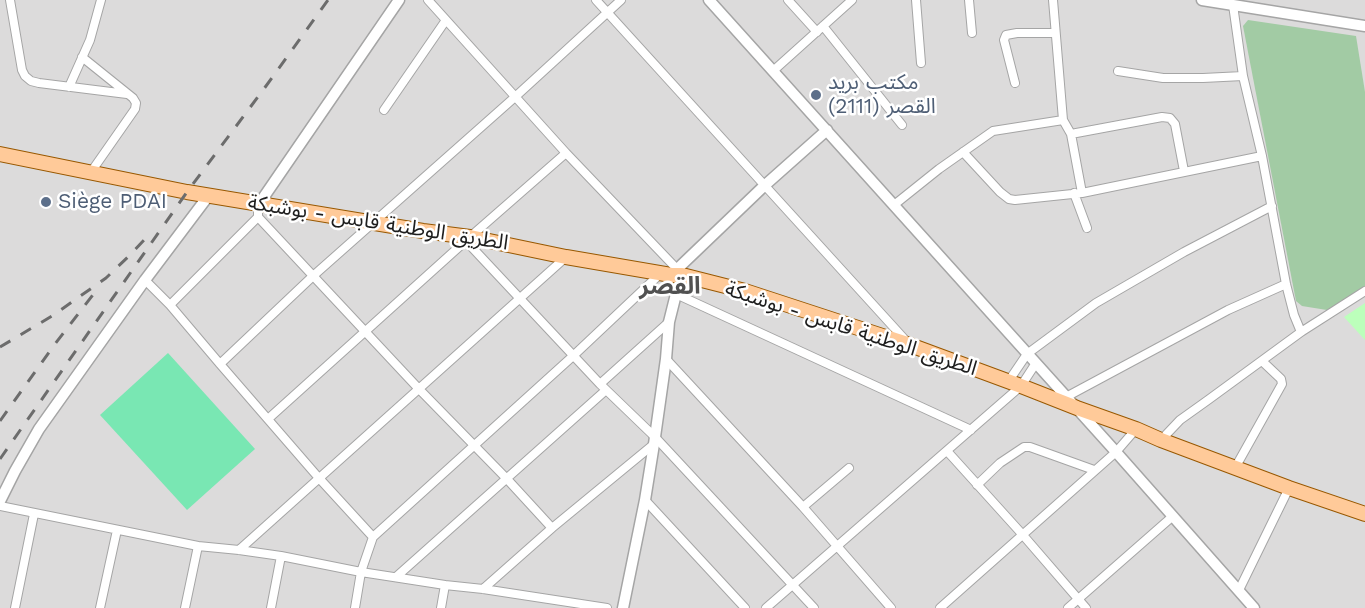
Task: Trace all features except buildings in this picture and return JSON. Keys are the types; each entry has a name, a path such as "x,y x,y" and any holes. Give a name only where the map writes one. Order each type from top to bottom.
{"main road":[{"name":"الطريق الوطنية قابس - بوشبكة","path":"0,154 209,195 258,210 373,222 566,257 672,273 745,291 910,345 1235,468 1365,514"}],"street":[{"path":"10,0 22,70 31,81 127,94"},
{"path":"69,87 90,40 101,0"},
{"path":"170,304 258,210 399,0"},
{"path":"428,0 672,273 676,294 669,322 666,359 645,500 623,608"},
{"path":"596,0 910,345"},
{"path":"220,364 313,276 621,0"},
{"path":"709,0 1254,608"},
{"path":"788,0 820,29 902,125"},
{"path":"773,71 852,0"},
{"path":"916,0 921,63"},
{"path":"969,0 972,33"},
{"path":"1053,0 1063,120 1071,134 1078,193 1087,228"},
{"path":"1202,0 1365,26"},
{"path":"1226,3 1262,156 1286,284 1301,332"},
{"path":"384,110 446,20"},
{"path":"1015,83 1004,40 1006,35 1055,33"},
{"path":"82,57 133,98 136,103 135,109 91,172"},
{"path":"1118,71 1163,78 1243,76"},
{"path":"1071,134 1162,117 1170,118 1174,124 1184,171"},
{"path":"894,205 939,168 993,131 1063,120"},
{"path":"355,608 361,572 373,537 573,356 672,273 826,130"},
{"path":"963,152 1009,199 1078,193 1262,156"},
{"path":"268,419 566,153"},
{"path":"0,501 39,429 145,280 209,195"},
{"path":"1014,384 1027,354 1096,303 1184,252 1272,206"},
{"path":"258,210 313,276 552,528"},
{"path":"468,239 573,356 814,608"},
{"path":"238,550 566,257"},
{"path":"145,280 170,304 318,477 373,537"},
{"path":"1066,397 1228,310 1286,284"},
{"path":"1161,440 1180,420 1301,332 1365,291"},
{"path":"676,294 971,430"},
{"path":"1294,315 1314,324"},
{"path":"396,577 507,479 669,322"},
{"path":"666,359 803,507 891,608"},
{"path":"1235,468 1282,384 1281,379 1262,361"},
{"path":"766,608 971,430 1036,363"},
{"path":"940,608 1116,452 1136,429"},
{"path":"483,589 654,440"},
{"path":"977,485 1000,463 1024,447 1030,447 1094,470"},
{"path":"947,451 1086,608"},
{"path":"803,507 849,468"},
{"path":"1239,590 1289,488"},
{"path":"645,500 745,608"},
{"path":"0,506 198,546 281,556 361,572 607,608"},
{"path":"15,608 34,514"},
{"path":"1068,608 1173,516"},
{"path":"100,608 117,530"},
{"path":"185,608 198,546"},
{"path":"271,608 281,556"},
{"path":"441,608 445,585"}],"shaded area":[{"path":"0,0 1365,0 1365,608 0,608"}],"green space":[{"path":"1248,20 1356,36 1365,92 1365,288 1333,311 1302,306 1296,301 1243,26"},
{"path":"1365,303 1365,340 1344,317"},
{"path":"168,353 255,449 187,510 100,415"}],"railway":[{"path":"0,459 187,192 328,0"},
{"path":"0,347 52,316 106,278 146,238"},
{"path":"0,421 99,287"}],"place":[{"name":"مكتب بريد القصر (2111)","path":"816,95"},
{"name":"Siège PDAI","path":"46,202"}],"district":[{"name":"القصر","path":"670,287"}]}
